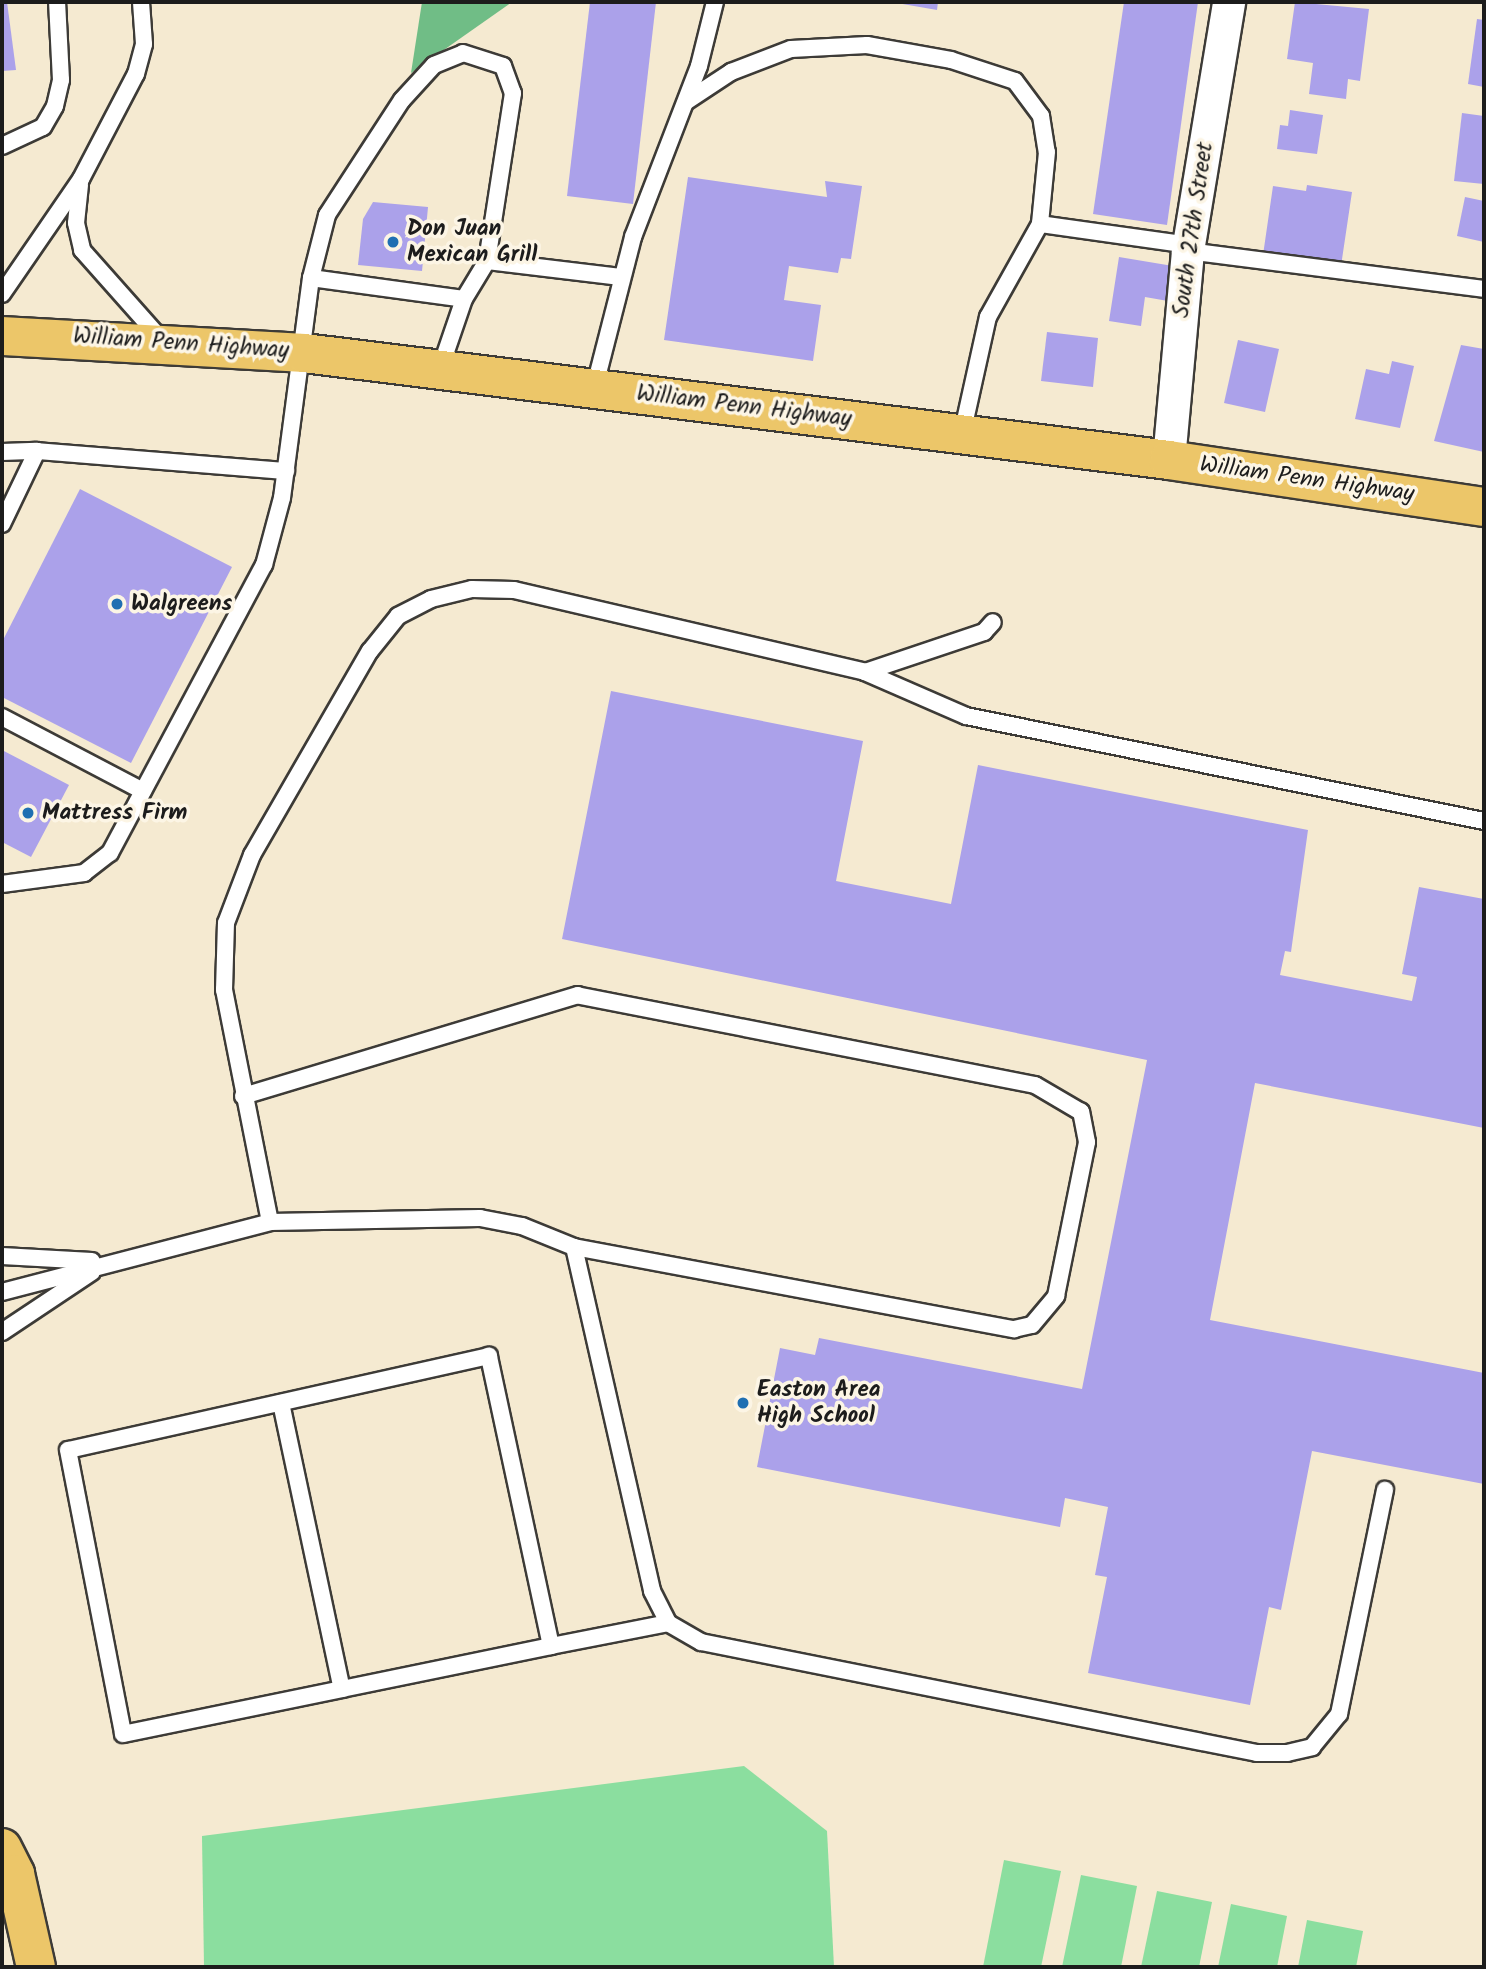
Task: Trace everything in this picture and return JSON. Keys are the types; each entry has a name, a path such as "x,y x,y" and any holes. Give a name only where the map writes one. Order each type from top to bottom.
{"main road":[{"name":"William Penn Highway","path":"2,336 164,342 304,352 1169,460 1484,507"},
{"path":"2,1848 15,1874 36,1967"}],"street":[{"name":"South 27th Street","path":"1169,460 1189,248 1229,2"}],"lane":[{"path":"2,146 43,127 55,106 61,79 57,2"},
{"path":"594,389 621,277 687,101 715,2"},
{"path":"2,294 81,179 136,74 144,44 144,4"},
{"path":"687,101 731,72 791,49 867,45 951,60 1015,82 1041,116 1047,152 1040,224 988,317 962,434"},
{"path":"2,884 84,873 110,853 264,565 286,471 304,352 311,278 327,215 395,111 434,65 463,53 503,66 513,93 487,261 464,299 440,369"},
{"path":"81,179 76,223 82,250 104,283 164,342"},
{"path":"1040,224 1189,248 1484,289"},
{"path":"487,261 621,277"},
{"path":"311,278 464,299"},
{"path":"2,452 37,451 286,471"},
{"path":"2,524 37,451"},
{"path":"270,1222 224,990 230,910 252,855 336,707 398,616 472,589 514,590 864,672 966,716 1484,821"},
{"path":"864,672 984,632 993,622"},
{"path":"2,718 143,791"},
{"path":"2,1292 108,1262 270,1222 481,1218 522,1226 574,1247 1014,1329 1032,1325 1055,1296 1087,1128 1069,1100 1035,1085 578,995 413,1050 243,1096"},
{"path":"574,1247 652,1591 668,1623 701,1642 1257,1754 1287,1753 1311,1747 1339,1714 1385,1490"},
{"path":"2,1256 108,1262"},
{"path":"2,1332 108,1262"},
{"path":"551,1646 489,1356 68,1450 123,1734 668,1623"},
{"path":"281,1403 342,1689"}],"green space":[{"path":"422,2 512,2 411,73"},
{"path":"744,1766 827,1831 834,1967 204,1967 202,1836"},
{"path":"1004,1860 1061,1871 1041,1967 983,1967"},
{"path":"1081,1875 1137,1886 1121,1967 1062,1967"},
{"path":"1157,1891 1212,1902 1199,1967 1141,1967"},
{"path":"1231,1904 1287,1916 1277,1967 1218,1967"},
{"path":"1307,1920 1363,1931 1356,1967 1298,1967"}],"building":[{"path":"2,2 7,2 16,70 2,71"},
{"path":"590,2 656,2 633,204 567,196"},
{"path":"891,2 938,2 937,10"},
{"path":"1124,2 1198,2 1167,225 1093,214"},
{"path":"1295,2 1369,9 1360,81 1348,79 1346,99 1309,94 1313,63 1287,59"},
{"path":"1477,19 1484,20 1484,87 1468,84"},
{"path":"1290,110 1323,115 1317,154 1277,149 1280,125 1288,126"},
{"path":"1462,113 1484,116 1484,184 1454,181"},
{"path":"688,177 827,197 825,181 862,186 851,259 841,258 838,273 789,266 784,300 821,305 813,361 664,340"},
{"path":"1307,185 1352,192 1341,266 1263,255 1273,186 1306,191"},
{"path":"1465,197 1484,201 1484,242 1457,236"},
{"name":"Don Juan Mexican Grill","path":"373,202 428,207 422,271 358,265 363,219"},
{"path":"1119,257 1173,266 1168,301 1145,297 1141,326 1109,321"},
{"path":"1047,332 1098,338 1093,387 1041,381"},
{"path":"1238,340 1279,349 1265,412 1224,403"},
{"path":"1461,345 1484,349 1484,452 1434,441"},
{"path":"1392,361 1414,366 1400,428 1355,419 1366,369 1389,374"},
{"name":"Walgreens","path":"80,489 232,567 131,763 2,697 2,642"},
{"path":"611,691 863,741 836,881 951,904 978,765 1308,830 1291,952 1285,951 1280,975 1412,1001 1417,977 1402,974 1419,887 1484,899 1484,1128 1255,1083 1210,1320 1484,1373 1484,1484 1312,1451 1281,1610 1269,1607 1250,1705 1088,1673 1107,1577 1095,1575 1108,1507 1065,1498 1060,1527 757,1467 780,1348 815,1355 819,1338 1082,1389 1147,1060 562,939"},
{"name":"Mattress Firm","path":"2,750 69,785 31,857 2,842"}],"place":[{"name":"Don Juan Mexican Grill","path":"393,242"},
{"name":"Walgreens","path":"117,604"},
{"name":"Mattress Firm","path":"28,813"},
{"name":"Easton Area High School","path":"743,1403"}]}
